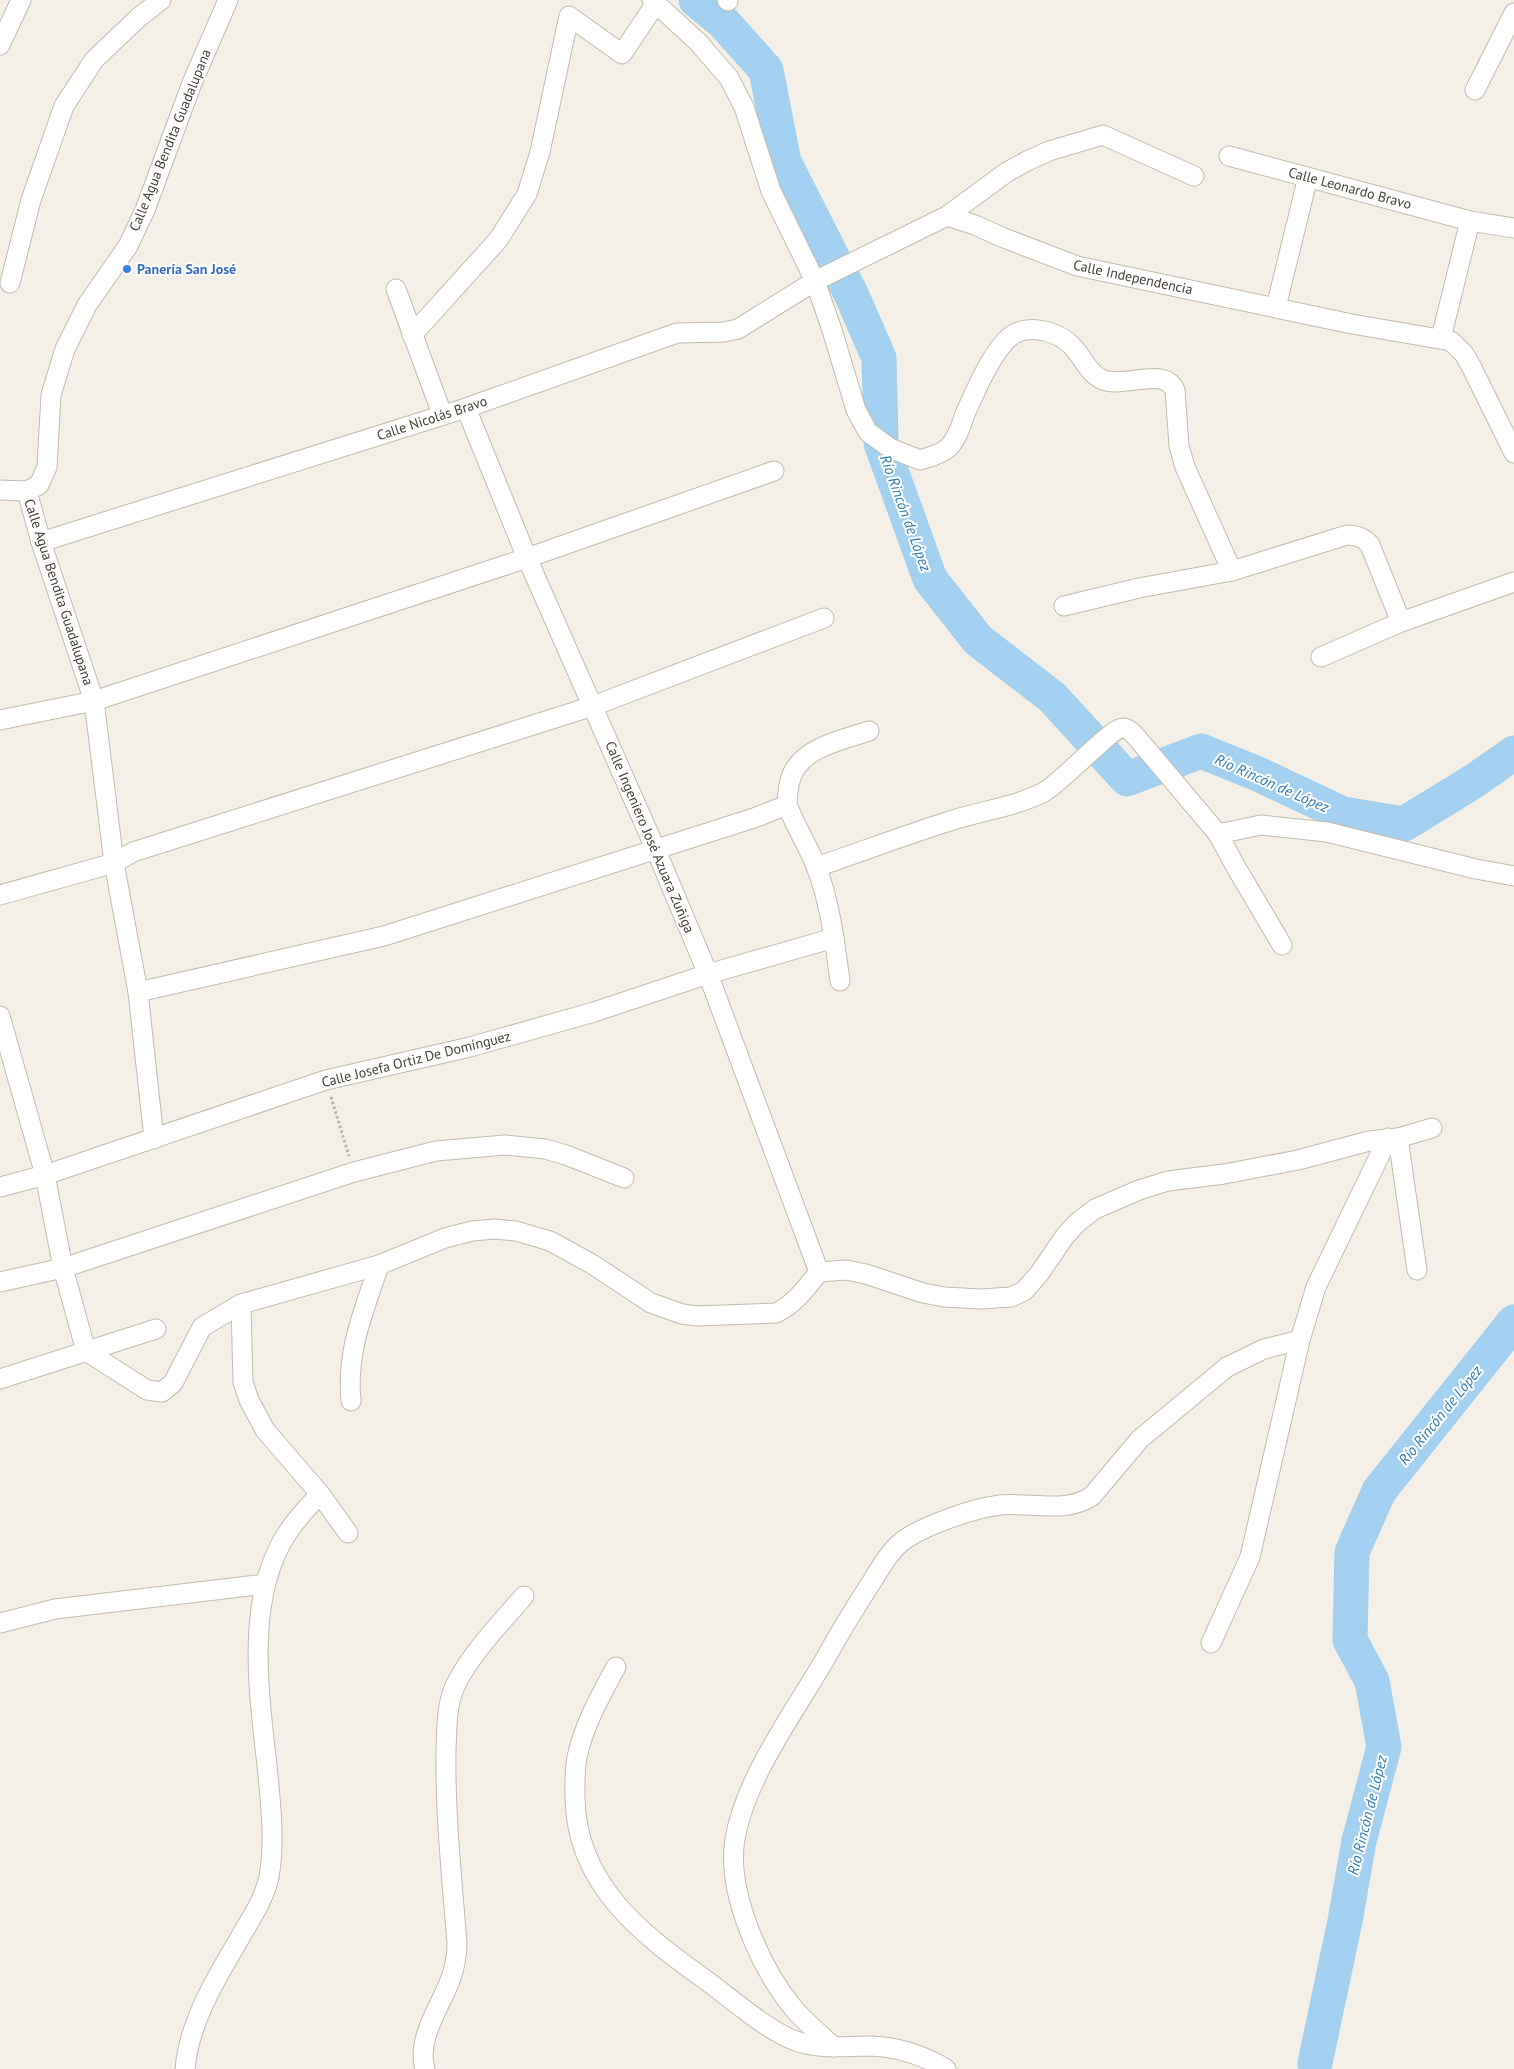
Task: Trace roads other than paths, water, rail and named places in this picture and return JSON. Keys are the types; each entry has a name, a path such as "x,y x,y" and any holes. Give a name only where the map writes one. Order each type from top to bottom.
{"street":[{"path":"0,45 21,0"},
{"path":"10,284 31,200 64,106 94,60 138,18 161,0"},
{"name":"Calle Agua Bendita Guadalupana","path":"154,1139 138,992 114,863 94,701 41,542 27,491 39,486 47,467 51,395 65,349 87,305 128,246 144,210 192,83 228,0"},
{"path":"412,335 498,240 527,194 540,152 569,16 622,54 654,1 698,42 729,78 744,107 771,191 815,281 856,410 868,432 890,448 920,460 937,455 948,448 957,435 980,383 1004,343 1014,334 1027,329 1040,330 1065,340 1095,375 1102,380 1112,382 1159,378 1168,381 1175,390 1179,446 1185,467 1232,571"},
{"path":"1475,90 1514,13"},
{"path":"815,281 947,216 1007,172 1026,161 1049,151 1098,135 1103,135 1194,176"},
{"name":"Calle Leonardo Bravo","path":"1229,156 1470,221 1514,228"},
{"path":"1276,307 1308,177"},
{"name":"Calle Independencia","path":"947,216 975,225 1077,266 1376,328 1441,338"},
{"path":"1470,221 1441,338 1451,341 1464,354 1514,453"},
{"name":"Calle Nicolás Bravo","path":"41,542 466,408 677,333 724,332 738,329 815,281"},
{"path":"396,289 442,414"},
{"name":"Calle Ingeniero José Azuara Zuñiga","path":"466,408 527,558 656,850 708,974 818,1272"},
{"path":"0,720 94,701 527,558 774,472"},
{"path":"0,490 27,491"},
{"path":"1064,606 1139,588 1232,571 1347,535 1361,537 1370,545 1401,622"},
{"path":"1321,656 1401,622 1514,582"},
{"path":"0,895 114,863 133,852 593,706 824,618"},
{"path":"816,867 950,820 1014,803 1043,793 1071,772 1105,738 1121,728 1126,728 1138,739 1218,834 1282,946"},
{"path":"840,981 827,904 816,867 787,805 788,791 793,772 806,756 822,747 869,731"},
{"path":"138,992 384,936 656,850 754,818 787,805"},
{"path":"1218,834 1261,825 1327,832 1476,869 1514,876"},
{"name":"Calle Josefa Ortiz De Domínguez","path":"0,1187 45,1175 326,1080 470,1047 594,1012 708,974 834,938"},
{"path":"0,1016 45,1175 63,1268 86,1351 147,1390 162,1392 173,1384 202,1327 241,1304 379,1264 445,1238 472,1231 495,1229 516,1232 550,1241 651,1302 668,1310 697,1316 776,1313 787,1308 796,1300 818,1272 846,1270 866,1274 923,1293 944,1297 981,1299 1011,1297 1024,1291 1039,1274 1065,1236 1078,1222 1095,1209 1132,1193 1168,1181 1224,1174 1298,1160 1369,1141 1393,1138 1432,1128"},
{"path":"1393,1138 1418,1270"},
{"path":"1211,1644 1250,1557 1300,1340 1316,1287 1393,1138"},
{"path":"0,1282 63,1268 354,1172 401,1158 436,1151 505,1145 545,1149 566,1155 624,1178"},
{"path":"351,1401 349,1372 351,1356 357,1331 379,1264"},
{"path":"241,1304 243,1382 249,1400 265,1430 320,1494 348,1532"},
{"path":"0,1379 156,1329"},
{"path":"834,2047 794,2009 766,1969 752,1939 737,1892 734,1850 740,1820 768,1755 882,1565 894,1549 908,1538 978,1510 1017,1504 1078,1504 1092,1496 1140,1439 1227,1367 1264,1349 1300,1340"},
{"path":"184,2069 189,2045 203,2005 258,1906 269,1875 272,1839 271,1809 260,1690 258,1638 265,1584 279,1547 288,1532 320,1494"},
{"path":"0,1623 64,1608 265,1584"},
{"path":"425,2069 423,2052 425,2039 451,1978 456,1958 457,1943 446,1787 447,1722 450,1702 454,1688 464,1670 524,1596"},
{"path":"616,1667 584,1734 578,1755 574,1782 575,1810 582,1847 610,1897 656,1944 772,2028 795,2041 834,2047 872,2046 895,2048 918,2054 946,2069"}],"waterway":[{"name":"Río Rincón de López","path":"696,0 723,22 766,70 784,162 852,296 879,358 881,443 930,579 978,640 1052,697 1127,779 1201,751 1258,774 1343,814 1404,824 1474,781 1514,753"},
{"name":"Río Rincón de López","path":"1315,2063 1345,1921 1359,1841 1384,1747 1372,1681 1350,1640 1352,1552 1379,1491 1514,1322"}],"place":[{"name":"Panería San José","path":"127,269"}]}
